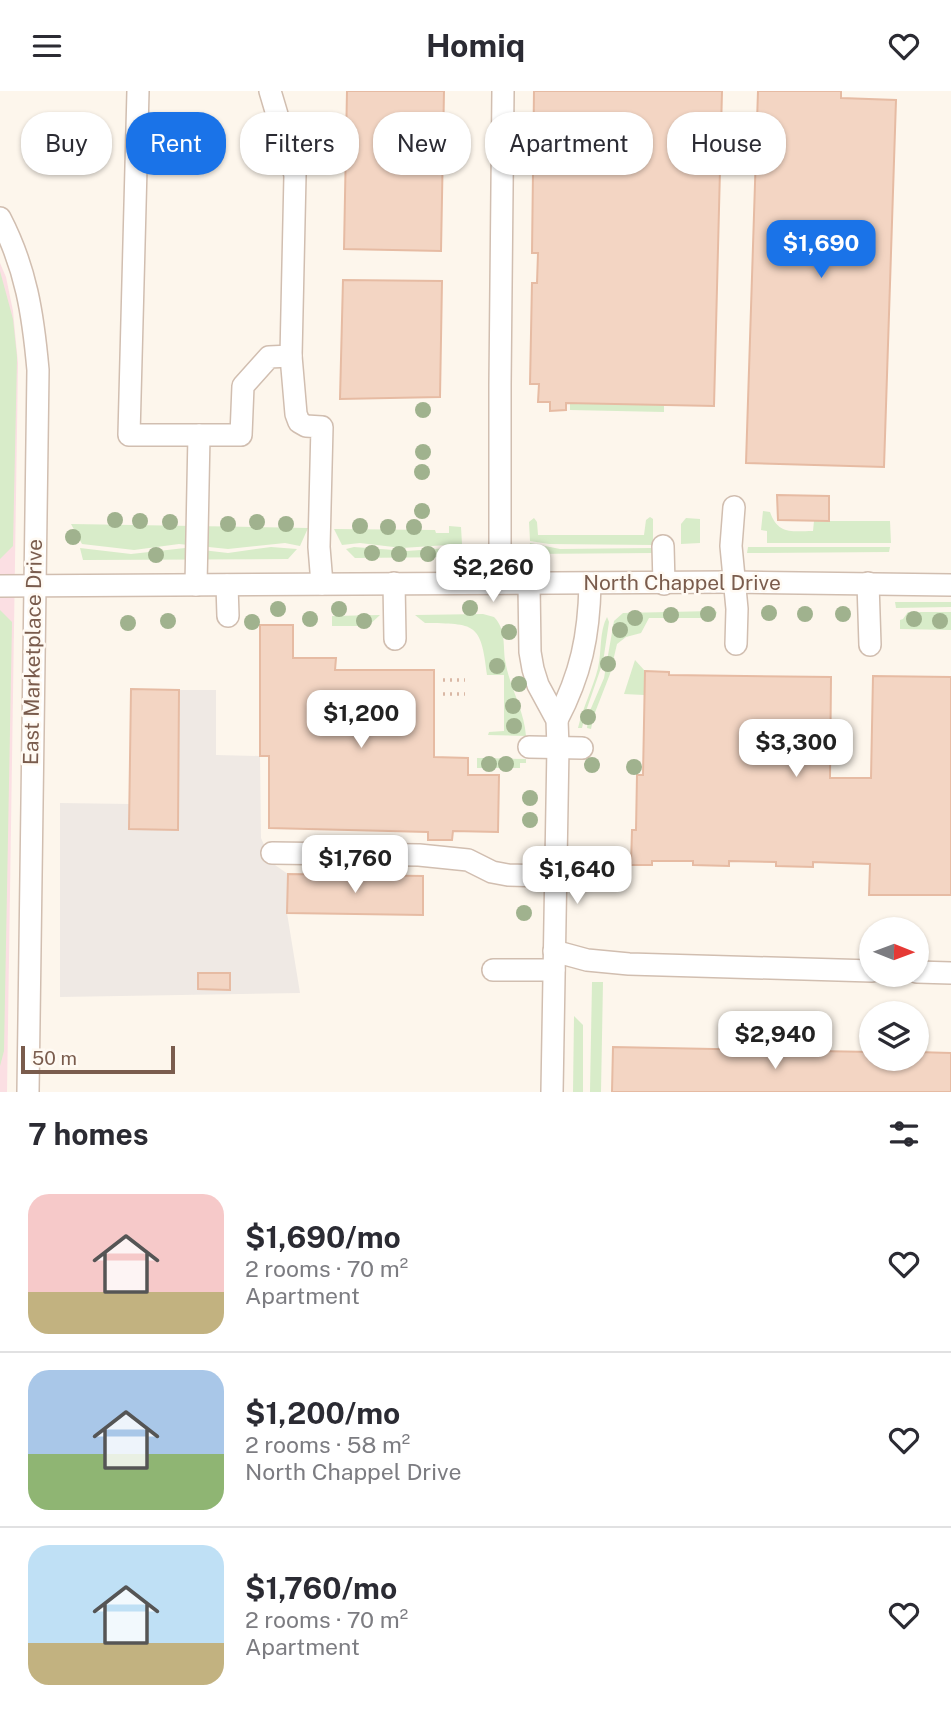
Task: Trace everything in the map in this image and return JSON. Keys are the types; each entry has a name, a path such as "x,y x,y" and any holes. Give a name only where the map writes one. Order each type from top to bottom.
{"street":[{"path":"138,91 129,435 241,435 243,386 269,357 291,356"},
{"path":"270,91 295,176 291,356 296,414 299,422 306,426 322,427 319,547 322,584"},
{"path":"500,583 503,91"},
{"name":"East Marketplace Drive","path":"0,218 22,268 32,306 37,357 28,1092"},
{"path":"196,585 199,435"},
{"path":"734,507 731,546 737,609 736,644"},
{"path":"663,546 664,584"},
{"name":"North Chappel Drive","path":"0,586 734,582 951,585"},
{"path":"394,583 395,639"},
{"path":"868,583 870,645"},
{"path":"529,584 530,652 533,669 538,685 557,720 557,877 552,1092"},
{"path":"557,720 580,666 589,620 590,584"},
{"path":"227,585 228,616"},
{"path":"529,747 582,748"},
{"path":"272,853 419,855 468,860 492,872 508,875 583,877"},
{"path":"493,970 554,961 587,960 629,964 859,971"},
{"path":"929,972 951,973"}],"path":[{"path":"443,680 466,680"},
{"path":"443,694 465,694"}],"shaded area":[{"path":"0,263 6,277 13,311 18,363 7,1092 0,1092"},
{"path":"179,690 216,690 216,755 260,756 261,838 272,863 288,874 287,913 300,993 60,997 60,803 130,804 130,829 177,830"}],"green space":[{"path":"0,271 13,319 17,357 13,546 0,559"},
{"path":"570,403 664,405 664,412 570,410"},
{"path":"763,511 770,512 777,525 792,531 813,531 814,521 890,521 891,543 767,543 767,531 761,530"},
{"path":"650,517 653,519 653,545 549,544 530,541 529,522 534,518 538,535 644,535 646,520"},
{"path":"686,518 700,519 700,543 681,544 681,524"},
{"path":"71,524 308,528 300,546 285,543 228,549 179,544 134,550 82,544"},
{"path":"449,526 461,527 462,544 402,548 360,543 342,545 334,529 435,530 436,533 449,533"},
{"path":"530,543 560,549 652,548 653,553 528,554"},
{"path":"271,547 297,549 288,559 83,560 80,548 131,554 185,548 228,553"},
{"path":"354,547 407,551 462,547 461,557 355,558 346,549"},
{"path":"748,547 890,547 889,552 747,553"},
{"path":"895,602 951,602 951,607 896,608"},
{"path":"0,610 12,622 4,1051 0,1066"},
{"path":"717,612 715,618 649,618 641,633 626,637 617,644 591,729 587,728 589,713 604,678 614,621 623,613"},
{"path":"908,612 951,612 951,630 900,629 900,620"},
{"path":"483,614 494,617 500,627 507,670 526,736 488,735 489,732 504,731 504,675 487,675 482,645 472,629 455,624 425,623 415,615"},
{"path":"380,615 368,626 332,626 332,616"},
{"path":"607,617 609,622 603,662 582,728 578,728 598,668"},
{"path":"635,660 645,671 644,695 624,694"},
{"path":"477,758 526,759 526,763 520,763 520,768 477,768"},
{"path":"592,982 603,982 601,1092 590,1092"},
{"path":"574,1016 583,1025 583,1092 573,1092"}],"building":[{"path":"347,91 444,91 444,112 373,112 373,175 442,175 441,251 344,249 345,175 359,175 359,112 347,112"},
{"path":"534,91 722,91 721,112 667,112 667,175 720,175 714,406 566,403 566,410 550,411 550,402 538,402 539,384 530,384 532,283 537,283 538,253 532,253 533,175 653,175 653,112 534,112"},
{"path":"758,91 841,91 841,98 896,100 884,467 746,463 755,175 786,175 786,112 757,112"},
{"path":"343,280 442,281 440,397 340,399"},
{"path":"777,495 829,496 829,521 778,520"},
{"path":"260,625 293,625 293,658 336,658 335,670 434,670 434,757 468,758 468,775 499,775 498,832 453,831 452,840 428,840 428,832 269,828 269,756 260,756"},
{"path":"645,671 669,672 669,675 831,677 830,778 871,778 873,676 951,677 951,895 869,895 870,864 813,862 813,867 776,866 776,862 729,861 729,866 693,865 693,861 652,861 652,865 631,865 632,830 636,830 637,775 643,775"},
{"path":"131,689 179,690 178,830 129,829"},
{"path":"288,874 423,876 423,915 287,913"},
{"path":"198,973 230,973 230,990 198,989"},
{"path":"613,1047 859,1052 859,1071 929,1071 929,1052 951,1053 951,1092 612,1092"}]}
